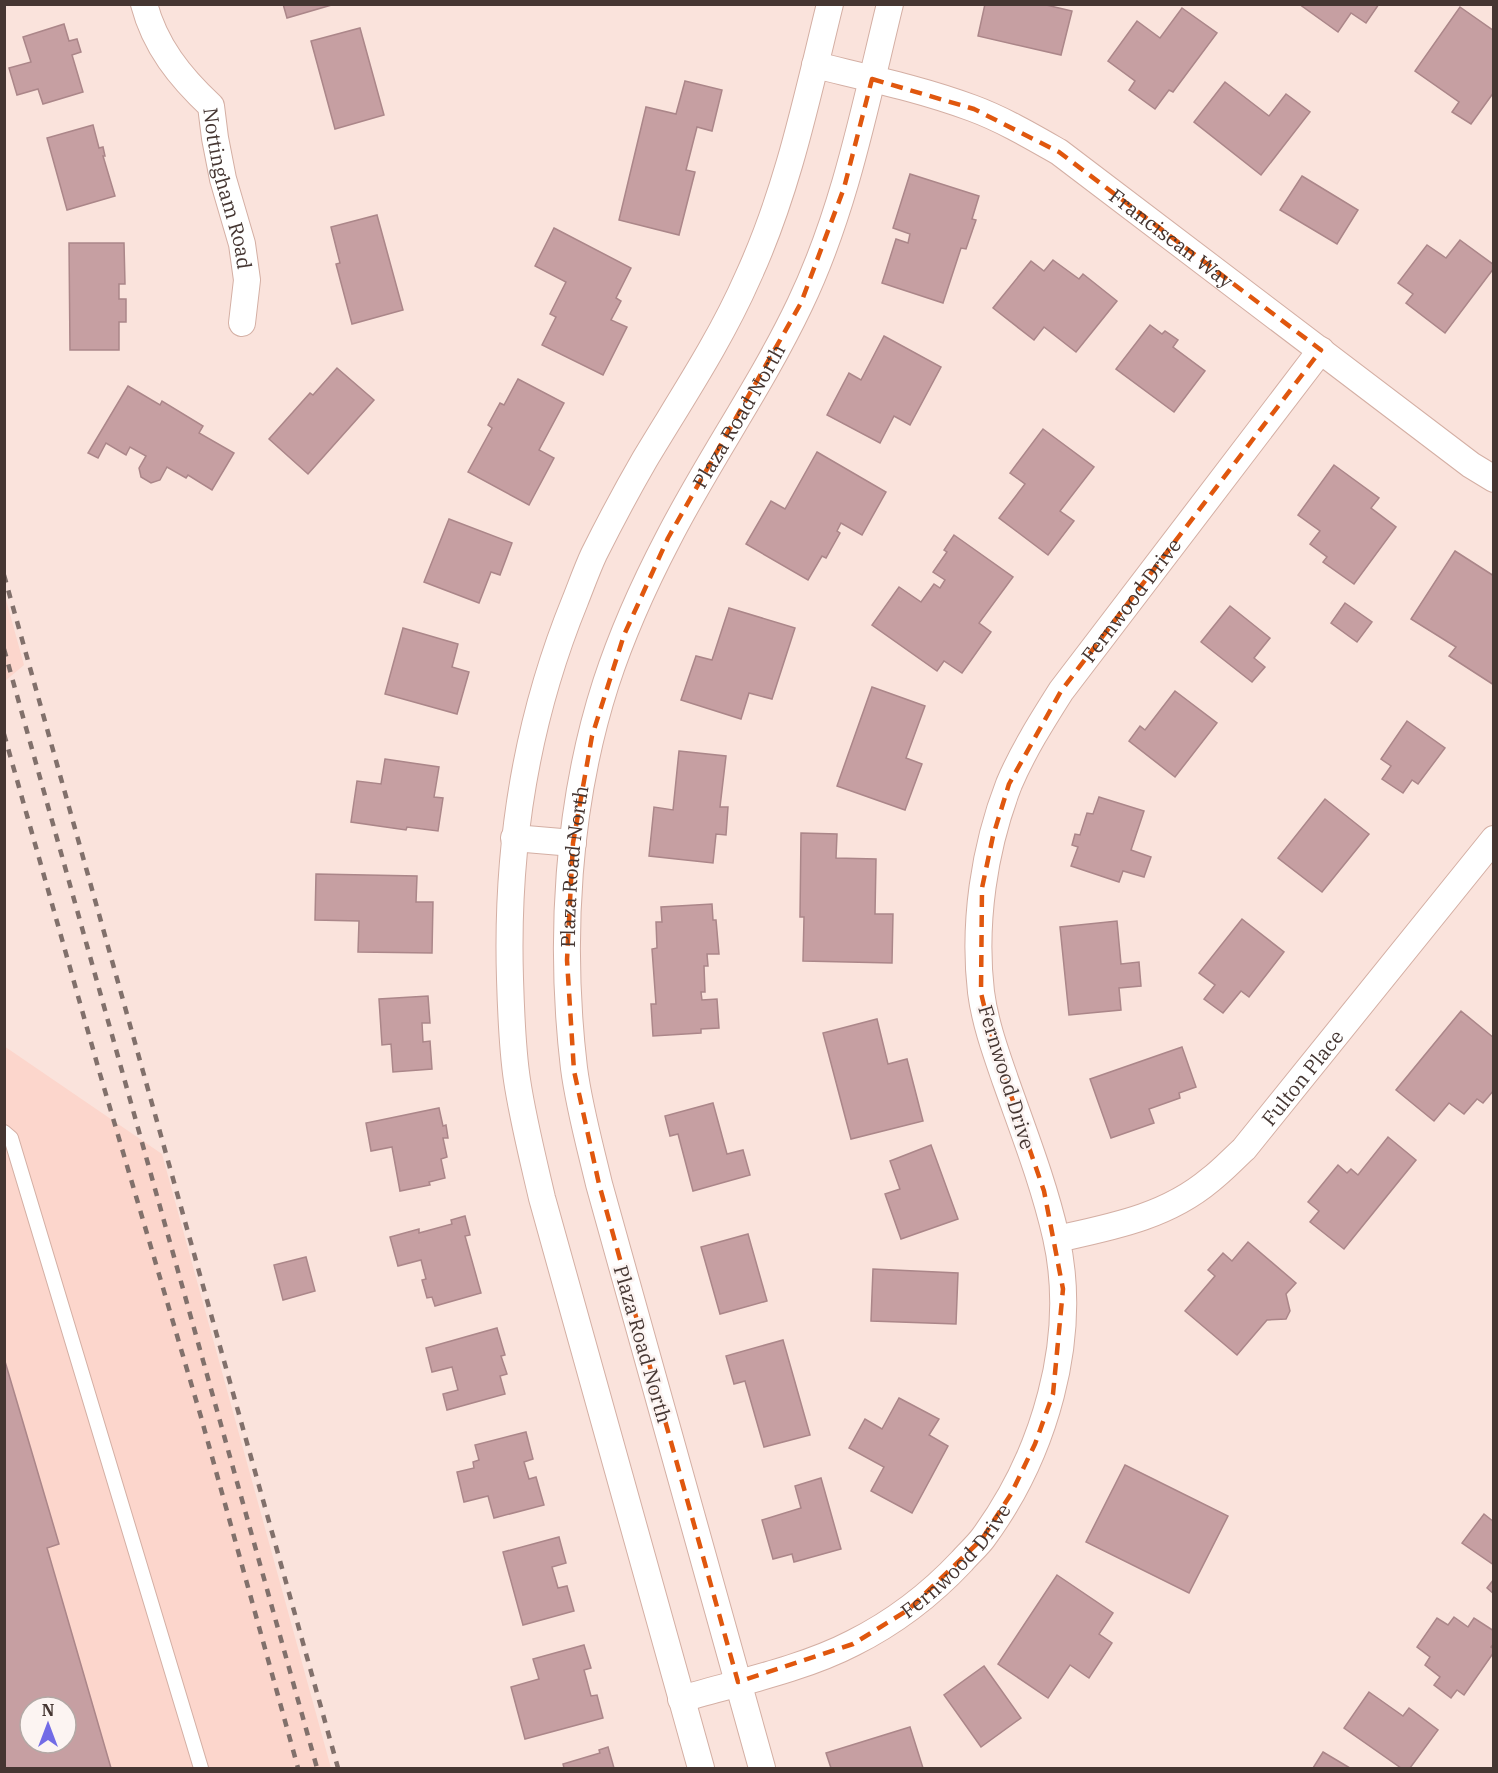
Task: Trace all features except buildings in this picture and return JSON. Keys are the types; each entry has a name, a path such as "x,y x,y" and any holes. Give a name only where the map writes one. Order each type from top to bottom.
{"street":[{"name":"Nottingham Road","path":"144,4 148,20 165,54 188,85 211,106 223,179 242,244 247,280 242,323"},
{"path":"701,1768 542,1198 519,1091 511,1019 509,960 514,838 535,723 550,666 569,614 592,559 616,511 698,372 747,279 771,224 788,171 830,4"},
{"name":"Plaza Road North","path":"762,1768 599,1184 576,1082 569,1015 568,902 573,843 581,790 606,684 646,583 668,538 748,401 801,303 825,244 844,188 890,4"},
{"name":"Franciscan Way","path":"815,65 925,92 974,109 1019,129 1059,152 1471,465 1494,479"},
{"name":"Fernwood Drive","path":"681,1699 799,1665 853,1644 908,1610 948,1576 982,1539 1011,1494 1035,1444 1053,1394 1060,1344 1063,1289 1057,1239 1044,1191 993,1043 981,993 979,941 982,888 993,836 1009,784 1032,738 1061,692 1321,350"},
{"path":"514,838 573,843"},
{"name":"Fulton Place","path":"1057,1239 1129,1223 1168,1208 1209,1181 1244,1149 1494,839"}],"lane":[{"path":"4,1132 11,1138 201,1768"}],"highlighted area":[{"path":"872,79 974,109 1059,152 1321,350 1061,691 1009,784 993,836 982,888 981,993 993,1043 1044,1191 1063,1289 1053,1394 1035,1444 1011,1494 982,1539 908,1610 853,1644 738,1682 599,1184 574,1071 567,960 573,843 592,736 624,635 668,538 801,303 844,188"}],"shaded area":[{"path":"5,596 24,665 4,681"},
{"path":"4,1046 162,1154 331,1768 5,1768"}],"railway":[{"path":"4,575 338,1768"},
{"path":"4,649 317,1768"},
{"path":"4,734 100,1074 201,1417 298,1768"}]}
